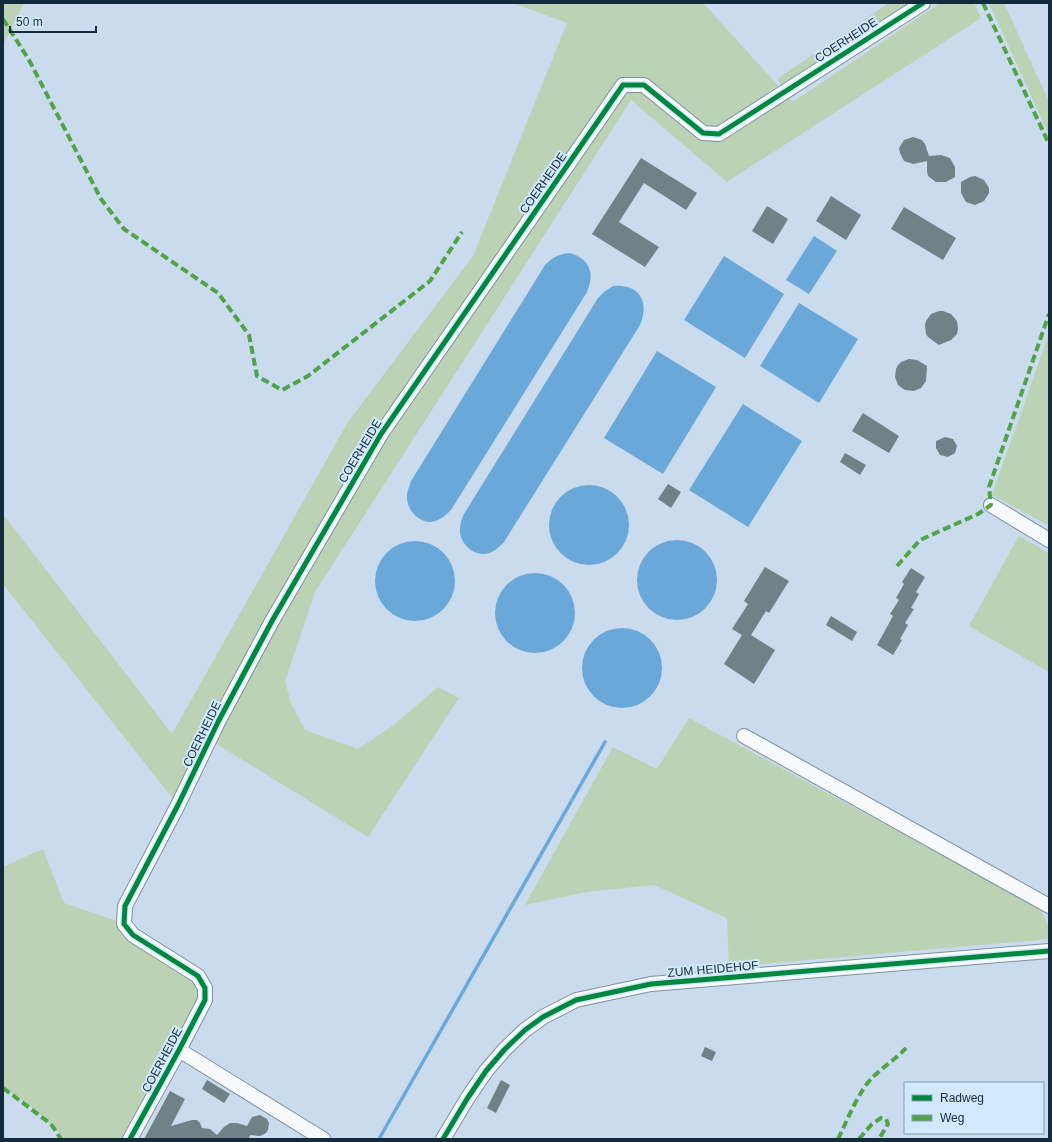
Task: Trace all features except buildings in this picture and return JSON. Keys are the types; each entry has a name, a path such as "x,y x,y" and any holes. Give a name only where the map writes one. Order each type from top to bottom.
{"street":[{"name":"COERHEIDE","path":"130,1139 205,1000 205,988 198,976 133,935 124,924 125,906 178,805 218,722 272,621 381,434 623,86 644,85 704,133 719,134 923,3"},
{"path":"991,505 1049,540"},
{"path":"744,736 1049,906"},
{"name":"ZUM HEIDEHOF","path":"443,1139 467,1099 505,1049 525,1030 543,1017 576,1000 651,984 1049,951"},
{"path":"179,1050 322,1139"}],"green space":[{"path":"3,3 24,3 3,45"},
{"path":"513,3 703,3 793,102 940,3 974,3 981,18 727,182 631,100 315,592 285,681 291,703 305,730 358,749 394,725 438,687 459,698 368,837 215,743 178,805 3,584 3,514 172,734 348,422 473,256 567,23"},
{"path":"889,3 909,3 783,86 777,79"},
{"path":"989,3 1004,3 1049,102 1049,135"},
{"path":"1049,334 1049,524 1048,525 992,495"},
{"path":"1019,536 1049,553 1049,672 969,626"},
{"path":"689,718 1039,908 1049,927 1049,939 729,967 727,918 654,885 586,892 525,905 613,747 657,769"},
{"path":"43,849 64,903 117,921 120,929 196,979 203,995 125,1139 64,1139 51,1124 36,1111 3,1087 3,867"}],"water":[{"path":"814,236 837,251 809,294 786,280"},
{"path":"570,253 582,259 589,268 591,279 587,292 451,510 435,521 429,522 420,519 410,509 407,501 407,492 411,481 545,265 556,256"},
{"path":"724,256 784,294 745,358 684,320"},
{"path":"613,286 630,288 636,291 640,296 644,308 640,325 504,542 497,549 485,554 473,551 466,546 461,538 460,525 464,514 598,298"},
{"path":"799,303 858,339 819,403 760,366"},
{"path":"657,351 716,387 663,474 604,438"},
{"path":"743,404 802,441 748,527 689,490"},
{"path":"589,485 604,488 617,497 626,510 629,525 626,540 617,553 604,562 589,565 574,562 561,553 552,540 549,525 552,510 561,497 574,488"},
{"path":"677,540 692,543 705,552 714,565 717,580 714,595 705,608 692,617 677,620 662,617 649,608 640,595 637,580 640,565 649,552 662,543"},
{"path":"415,541 430,544 443,553 452,566 455,581 452,596 443,609 430,618 415,621 400,618 387,609 378,596 375,581 378,566 387,553 400,544"},
{"path":"535,573 550,576 563,585 572,598 575,613 572,628 563,641 550,650 535,653 520,650 507,641 498,628 495,613 498,598 507,585 520,576"},
{"path":"622,628 637,631 650,640 659,653 662,668 659,683 650,696 637,705 622,708 607,705 594,696 585,683 582,668 585,653 594,640 607,631"}],"waterway":[{"path":"379,1139 605,742"}],"marked path":[{"path":"983,3 1049,144"},
{"path":"3,19 29,60 101,199 124,229 218,293 249,335 257,376 282,390 308,376 430,281 462,232"},
{"path":"897,566 920,540 978,514 991,505 989,487 1049,314"},
{"path":"838,1139 858,1098 868,1083 877,1073 906,1048"},
{"path":"3,1088 51,1124 61,1139"},
{"path":"859,1139 872,1124 881,1118 886,1119 888,1124 879,1139"}],"cycle path":[{"path":"130,1139 205,1000 205,988 198,976 133,935 124,924 125,906 178,805 218,722 272,621 381,434 623,85 644,85 703,133 719,134 923,3"},
{"path":"443,1139 486,1071 505,1049 525,1030 543,1017 576,1000 651,984 1049,951"}]}
